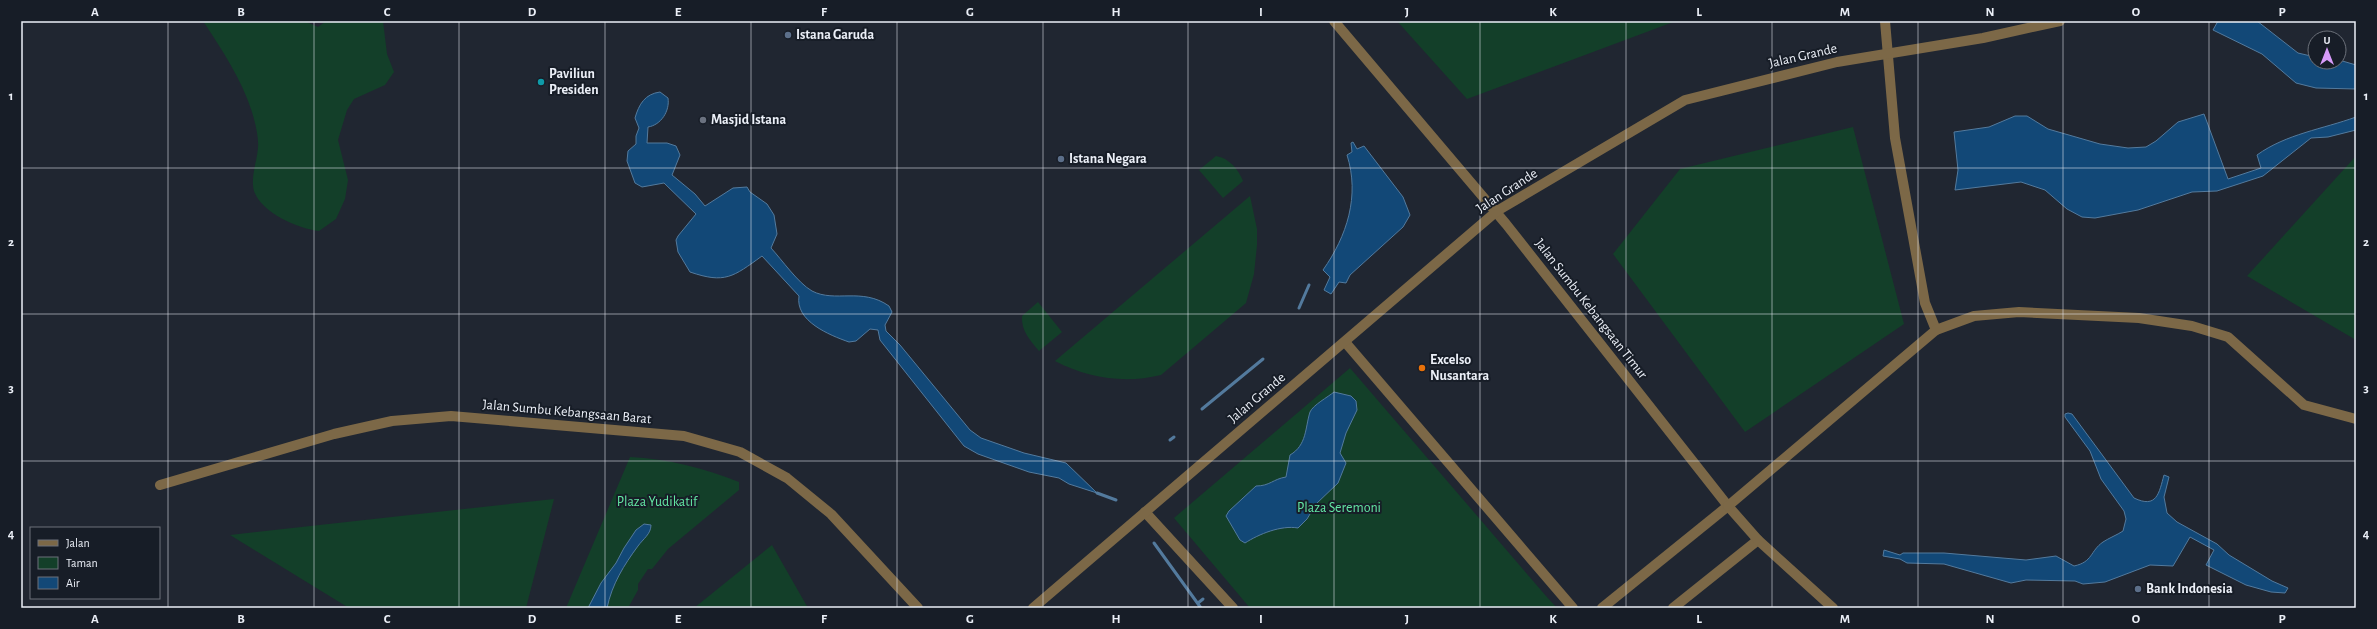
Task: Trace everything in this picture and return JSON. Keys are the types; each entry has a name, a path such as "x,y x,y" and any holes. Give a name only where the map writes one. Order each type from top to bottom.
{"street":[{"name":"Jalan Sumbu Kebangsaan Timur","path":"1334,21 1496,211 1728,506 1758,540 1832,608"},
{"path":"1885,21 1895,138 1926,303 1936,330"},
{"name":"Jalan Grande","path":"1033,608 1496,211 1685,100 1837,62 1983,38 2060,21"},
{"path":"1602,608 1728,506 1936,330 1974,316 2019,312 2139,318 2192,326 2228,337 2304,405 2356,419"},
{"path":"1345,342 1573,608"},
{"name":"Jalan Sumbu Kebangsaan Barat","path":"160,485 334,434 392,421 451,416 684,436 740,452 787,478 832,514 918,608"},
{"path":"1145,512 1233,608"},
{"path":"1673,608 1758,540"}],"green space":[{"path":"203,21 304,21 318,27 326,21 383,21 387,54 394,72 385,85 354,99 347,110 338,140 348,180 345,199 336,219 319,231 300,226 278,217 261,202 255,194 253,180 258,144 252,112 237,76"},
{"path":"1397,21 1676,21 1467,99"},
{"path":"1853,127 1904,324 1745,432 1613,254 1680,169"},
{"path":"1216,156 1229,162 1238,172 1243,181 1223,198 1199,170"},
{"path":"2356,156 2356,340 2247,276"},
{"path":"1250,196 1257,229 1257,245 1254,274 1246,303 1161,375 1133,379 1106,378 1080,372 1055,361"},
{"path":"1038,302 1062,332 1039,351 1027,335 1022,321 1022,316"},
{"name":"Plaza Seremoni","path":"1350,368 1557,608 1250,608 1174,518"},
{"name":"Plaza Yudikatif","path":"630,457 672,462 713,472 739,482 739,490 668,549 652,569 648,569 638,584 638,590 628,608 566,608"},
{"path":"554,499 526,608 349,608 230,535"},
{"path":"772,545 808,608 694,608"}],"water":[{"path":"2218,21 2257,21 2298,53 2307,55 2307,70 2347,70 2347,62 2356,65 2356,89 2316,88 2296,83 2262,54 2213,30"},
{"path":"660,92 668,98 668,108 661,120 653,126 648,127 647,143 667,143 676,146 680,155 672,175 695,194 705,206 733,188 747,187 750,192 767,204 774,215 777,234 771,248 796,277 812,291 821,294 830,296 869,297 879,300 889,306 892,312 885,325 886,331 900,345 970,430 981,438 1024,453 1066,463 1097,493 1069,484 1059,478 1029,472 978,454 964,446 880,340 878,330 870,329 856,341 849,342 815,326 802,313 799,305 799,296 762,256 736,273 721,278 712,278 690,272 678,252 676,240 696,214 664,183 642,187 635,183 627,161 628,151 636,144 636,136 639,128 635,118 638,108 647,97"},
{"path":"2204,114 2228,179 2261,168 2257,155 2292,137 2356,117 2356,130 2328,137 2311,138 2263,176 2217,191 2192,192 2138,210 2095,218 2082,217 2067,209 2045,190 2021,182 1955,190 1958,170 1954,132 1989,127 2015,116 2027,116 2048,129 2100,144 2128,148 2146,147 2156,141 2178,122"},
{"path":"1353,142 1357,149 1364,146 1403,197 1410,215 1403,227 1350,275 1346,283 1339,282 1331,294 1324,290 1330,277 1323,270 1339,243 1349,215 1352,185 1351,170 1347,155 1352,152 1351,143"},
{"path":"1334,392 1351,396 1356,401 1357,410 1346,433 1340,453 1346,463 1338,483 1316,504 1307,519 1298,528 1291,527 1277,529 1257,536 1245,543 1240,540 1226,516 1229,511 1256,486 1265,485 1286,477 1290,455 1300,446 1310,412 1317,404"},
{"path":"2065,414 2072,414 2134,498 2148,502 2152,500 2158,493 2164,475 2169,477 2164,497 2167,513 2177,522 2217,544 2229,555 2272,581 2288,588 2285,593 2271,592 2246,585 2206,565 2214,550 2190,537 2173,566 2150,565 2105,582 2083,584 2075,581 2026,580 2011,583 1944,564 1907,563 1900,559 1883,556 1884,550 1900,555 1903,553 1944,553 2026,560 2056,556 2074,566 2085,562 2099,545 2123,531 2126,519 2124,511 2101,479 2090,451 2065,417"},
{"path":"644,524 651,525 650,531 640,543 619,575 607,608 588,608 601,583 616,563 636,530"}],"waterway":[{"path":"1299,308 1309,285"},
{"path":"1202,409 1263,359"},
{"path":"1170,440 1174,437"},
{"path":"1097,493 1116,500"},
{"path":"1154,543 1201,608"},
{"path":"1198,603 1203,599"}],"place":[{"name":"Istana Garuda","path":"788,35"},
{"name":"Paviliun Presiden","path":"541,82"},
{"name":"Masjid Istana","path":"703,120"},
{"name":"Istana Negara","path":"1061,159"},
{"name":"Excelso Nusantara","path":"1422,368"},
{"name":"Bank Indonesia","path":"2138,589"}]}
